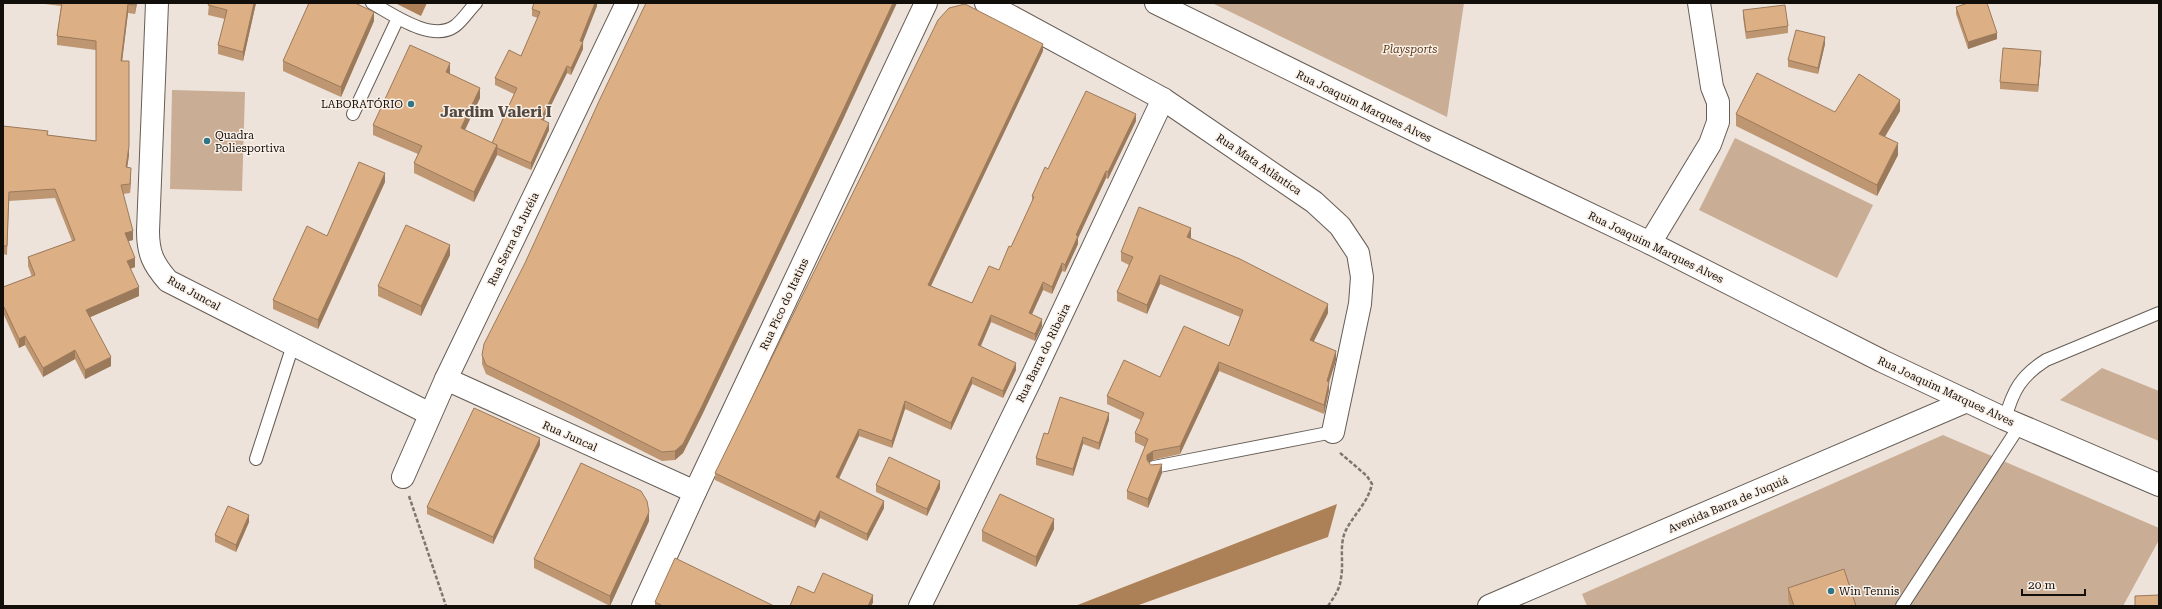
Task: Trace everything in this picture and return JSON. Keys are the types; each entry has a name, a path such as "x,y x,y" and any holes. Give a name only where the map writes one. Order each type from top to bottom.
{"street":[{"name":"Rua Juncal","path":"157,3 148,231 148,246 151,258 156,267 168,281 430,414"},
{"name":"Rua Serra da Juréia","path":"403,477 446,379 627,3"},
{"name":"Rua Pico do Itatins","path":"643,606 695,492 926,3"},
{"name":"Rua Mata Atlântica","path":"986,3 1021,11 1164,99 1314,202 1340,226 1358,253 1362,277 1360,304 1333,432"},
{"name":"Rua Joaquim Marques Alves","path":"1156,3 1432,139 1650,243 1882,361 2012,422 2159,485"},
{"path":"1650,243 1710,144 1718,122 1718,102 1712,87 1699,3"},
{"name":"Rua Barra do Ribeira","path":"920,606 1164,99"},
{"name":"Rua Juncal","path":"446,379 695,492"},
{"name":"Avenida Barra de Juquiá","path":"1489,606 1967,401"}],"lane":[{"path":"372,3 398,18 428,31 446,30 454,26 476,3"},
{"path":"353,114 398,18"},
{"path":"1902,606 2012,422 2016,387 2024,376 2046,360 2159,313"},
{"path":"256,460 293,345"},
{"path":"1154,467 1333,432"}],"path":[{"path":"1328,606 1338,589 1342,577 1341,561 1345,533 1370,495 1372,484 1367,476 1339,451 1333,441 1333,432"},
{"path":"403,477 446,606"}],"green space":[{"name":"Playsports","path":"1212,3 1464,3 1447,117"},
{"name":"Quadra Poliesportiva","path":"172,90 245,92 242,191 170,189"},
{"path":"1735,138 1873,205 1837,278 1699,210"},
{"path":"2102,368 2159,391 2159,441 2060,400"},
{"path":"1943,435 2159,528 2159,540 2123,606 1587,606 1582,594"}],"shaded area":[{"path":"395,3 427,3 421,16"},
{"path":"1337,504 1328,537 1136,606 1075,606"}],"building":[{"path":"62,3 136,3 135,5 128,4 121,61 129,61 129,146 126,167 131,168 130,184 121,185 133,231 125,233 135,258 127,261 139,287 86,310 111,357 85,370 75,350 43,368 25,336 19,339 3,307 3,287 35,275 28,257 75,240 55,189 9,192 7,246 3,246 3,126 48,131 47,135 96,141 96,41 57,36"},
{"path":"209,3 254,3 243,52 218,45 227,10 208,5"},
{"path":"309,3 355,3 374,12 341,87 283,61"},
{"path":"534,3 595,3 580,41 583,42 571,68 567,66 541,119 549,123 531,163 497,148 497,145 492,143 517,88 495,78 509,50 521,56 540,12 532,9"},
{"path":"646,3 893,3 683,444 675,451 662,452 486,365 482,355 484,344 525,263"},
{"path":"1968,3 1987,3 1997,33 1968,42 1956,7"},
{"path":"965,4 1043,44 928,285 972,303 989,266 999,270 1009,246 1011,247 1034,197 1032,196 1045,167 1048,169 1086,91 1136,114 1108,172 1106,171 1076,235 1078,236 1065,265 1062,263 1052,287 1043,282 1029,313 1042,319 1035,334 991,315 978,345 1016,363 1003,391 972,377 951,423 905,401 892,441 859,429 836,477 884,501 867,534 820,511 815,521 715,473 938,20 949,8"},
{"path":"1785,5 1788,26 1746,32 1743,10"},
{"path":"1796,30 1825,37 1818,68 1788,60"},
{"path":"410,45 450,63 446,72 480,88 461,128 497,145 474,192 414,163 422,146 373,125"},
{"path":"2003,48 2041,51 2038,85 2000,82"},
{"path":"1757,73 1835,112 1859,74 1900,100 1879,134 1898,143 1877,185 1736,114"},
{"path":"359,162 385,173 318,320 273,300 307,226 327,236"},
{"path":"1139,207 1191,228 1187,237 1240,259 1328,304 1310,340 1336,351 1327,381 1329,382 1324,405 1219,362 1180,446 1153,451 1147,455 1147,460 1151,465 1162,464 1148,499 1127,491 1148,439 1135,433 1144,413 1107,396 1124,360 1160,377 1184,326 1229,346 1243,310 1160,275 1147,305 1117,292 1133,257 1121,252"},
{"path":"406,225 450,245 421,306 378,286"},
{"path":"1060,397 1109,413 1099,443 1083,437 1073,469 1036,458 1044,433 1048,434"},
{"path":"474,408 540,438 493,537 427,507"},
{"path":"889,457 940,481 927,509 876,485"},
{"path":"581,463 641,491 647,501 649,512 610,596 534,559"},
{"path":"1000,494 1054,519 1036,557 982,531"},
{"path":"228,506 249,515 236,545 215,535"},
{"path":"675,558 774,606 663,606 655,602"},
{"path":"1844,569 1856,606 1794,606 1788,588"},
{"path":"823,573 873,595 868,606 790,606 798,586 814,593"},
{"path":"2159,595 2159,606 2135,606 2135,596"}],"place":[{"name":"LABORATÓRIO","path":"411,104"},
{"name":"Quadra Poliesportiva","path":"207,141"},
{"name":"Win Tennis","path":"1831,591"}],"district":[{"name":"Jardim Valeri I","path":"496,112"}]}
